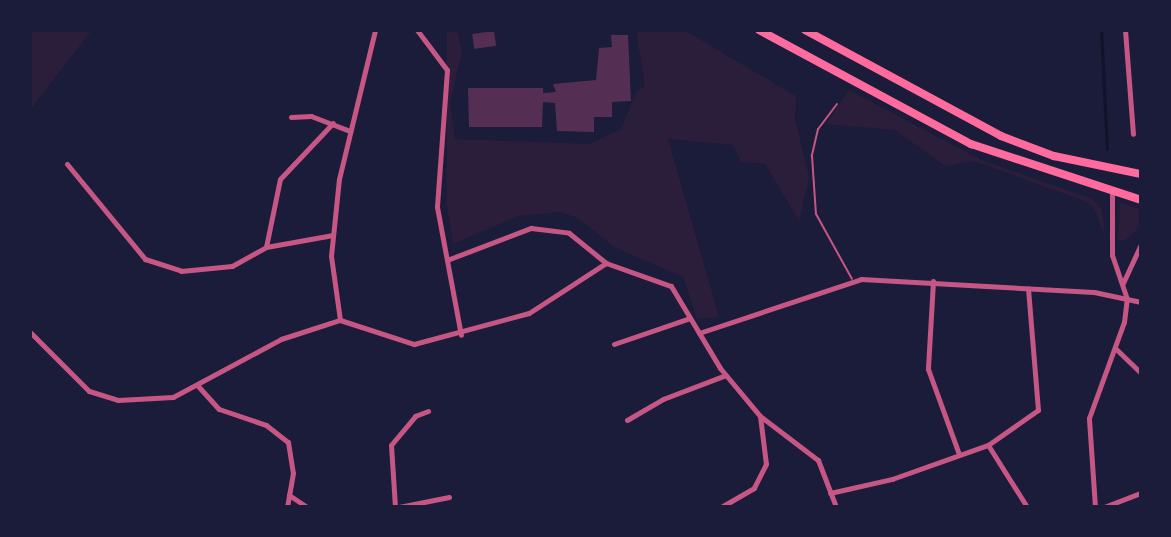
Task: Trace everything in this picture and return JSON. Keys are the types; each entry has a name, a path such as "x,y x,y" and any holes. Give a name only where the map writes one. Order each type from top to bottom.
{"highway":[{"path":"759,30 970,144 1112,193 1141,200"},
{"path":"805,30 1000,136 1054,156 1141,174"}],"street":[{"path":"340,320 333,235 350,131 375,30"},
{"path":"417,30 447,70 437,207 461,335"},
{"path":"1125,30 1133,134"},
{"path":"291,117 333,123 350,131"},
{"path":"266,247 268,215 280,178 333,123"},
{"path":"67,164 146,259 163,267 182,271 232,266 266,247 333,235"},
{"path":"1095,507 1089,418 1115,348 1127,299 1112,255 1112,193"},
{"path":"447,260 531,228 569,234 606,262 671,286 726,375 760,416 818,460 836,507"},
{"path":"1123,283 1141,244"},
{"path":"30,332 89,391 118,400 173,397 198,386 281,339 340,320 414,344 461,335 529,313 606,262"},
{"path":"933,281 928,369 959,454"},
{"path":"699,333 854,282 933,281 1028,288 1141,302"},
{"path":"830,493 892,480 988,445 1038,410 1028,288"},
{"path":"614,344 690,318"},
{"path":"1115,348 1141,373"},
{"path":"627,420 663,399 726,375"},
{"path":"198,386 219,409 266,425 288,442 289,495 287,507"},
{"path":"428,411 415,416 391,445 397,507 449,497"},
{"path":"721,507 754,488 766,464 760,416"},
{"path":"988,445 1027,507"},
{"path":"1104,507 1141,493"},
{"path":"289,495 307,507"}],"lane":[{"path":"837,104 818,129 812,156 816,214 854,282"}],"shaded area":[{"path":"30,30 92,30 30,110"},
{"path":"447,30 457,30 462,52 450,102 455,139 590,144 621,129 637,91 645,86 636,30 684,30 796,96 795,118 809,178 799,221 765,164 741,162 733,145 668,139 719,317 697,319 683,277 614,247 578,218 560,212 519,216 453,244 447,207"},
{"path":"849,90 981,160 1092,199 1102,209 1105,236 1094,208 1085,201 974,161 945,166 895,130 826,124"},
{"path":"1120,203 1141,209 1141,226 1125,240 1118,240"}],"building":[{"path":"494,31 496,46 474,49 472,34"},
{"path":"611,35 628,35 631,101 612,102 612,117 594,117 594,132 557,131 555,103 543,102 542,127 469,127 468,88 543,88 543,93 556,92 553,84 596,80 599,48 612,47"}],"waterway":[{"path":"1101,30 1107,149"}]}
